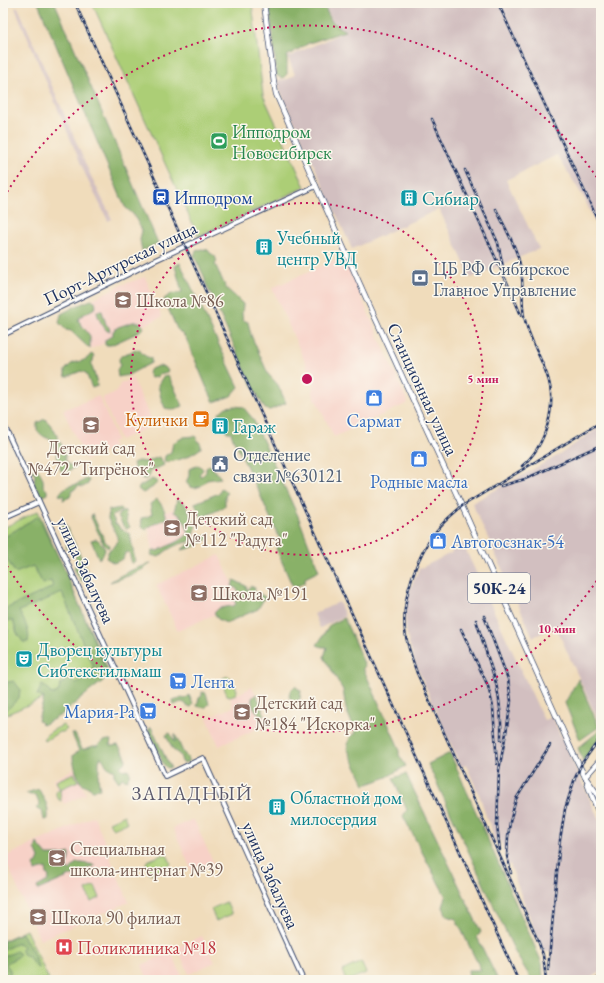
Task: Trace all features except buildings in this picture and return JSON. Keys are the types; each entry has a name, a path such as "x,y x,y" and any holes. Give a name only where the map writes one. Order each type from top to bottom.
{"main road":[{"name":"Станционная улица","path":"264,3 276,94 316,186 482,550 504,602 585,777 601,818"},
{"path":"585,777 601,759"},
{"name":"Станционная улица","path":"585,777 596,792 601,804"}],"street":[{"name":"Порт-Артурская улица","path":"3,335 153,261 316,186"},
{"name":"улица Забалуева","path":"3,423 165,776 203,758 303,980"},
{"path":"3,518 39,502"}],"shaded area":[{"path":"320,3 601,3 601,235 584,198 557,155 506,180 539,249 471,278 439,209 352,249 280,90 278,80 288,79 295,75 288,57 346,31 332,21 327,10"},
{"path":"18,7 90,174 112,219 108,221 86,176 15,8"},
{"path":"343,256 408,403 334,437 312,392 314,382 272,288"},
{"name":"Школа №86","path":"145,277 162,317 91,349 65,322 62,314 121,285"},
{"path":"132,378 154,425 120,440 102,398 116,392 120,384"},
{"name":"Детский сад №472 \"Тигрёнок\"","path":"99,396 117,440 112,442 114,447 86,460 63,410"},
{"path":"601,426 601,727 556,627 533,637 472,503 559,455"},
{"name":"Детский сад №112 \"Радуга\"","path":"186,507 197,535 154,555 147,521 173,509 175,512"},
{"path":"463,544 544,720 552,717 601,824 601,972 587,980 550,980 552,952 543,952 510,864 507,866 501,841 499,840 495,843 490,822 488,822 480,797 466,765 461,767 416,665 408,640 405,615 410,589 419,569 451,553 454,548"},
{"name":"Школа №191","path":"219,555 242,602 178,631 156,585"},
{"path":"339,602 345,616 320,628 314,614"},
{"name":"Детский сад №184 \"Искорка\"","path":"252,687 270,723 219,746 207,718 233,707 230,698"},
{"path":"74,769 86,794 64,804 53,780"},
{"path":"94,816 129,902 40,940 4,857"},
{"path":"194,820 214,864 193,874 173,828"},
{"path":"202,936 215,962 189,974 177,947"},
{"path":"171,952 182,976 173,980 148,980 142,965"}],"green space":[{"path":"38,3 55,3 158,243 142,251 140,240 142,230 133,214 125,207"},
{"name":"Ипподром Новосибирск","path":"92,3 252,3 263,95 305,187 198,236"},
{"path":"269,3 319,3 326,10 331,21 345,31 309,43 287,56 287,74 283,78 277,76"},
{"path":"202,249 208,250 215,256 217,262 215,264 226,288 243,304 243,320 248,322 251,335 268,374 278,385 286,403 270,410 265,409 251,383 194,256 196,251"},
{"path":"180,263 239,387 231,396 214,402 186,338 177,329 164,299 171,294 182,292 175,266"},
{"path":"91,300 95,301 96,307 78,320 90,336 90,349 71,331 66,330 59,323 61,314"},
{"path":"97,311 102,311 110,331 107,331 102,324 98,317"},
{"path":"133,322 140,322 144,328 135,334 111,345 105,345 105,340 113,335 113,331 118,327"},
{"path":"139,349 144,355 151,358 151,363 128,375 118,377 117,370 120,365 119,359 122,355"},
{"path":"91,354 94,356 91,364 97,386 92,388 86,373 81,371 66,377 65,374 65,370 70,365 86,359"},
{"path":"158,366 165,367 168,371 164,374 160,373 157,377 151,378 148,373 151,369"},
{"path":"168,375 183,406 174,410 165,408 158,385 162,378"},
{"path":"226,407 243,407 253,419 298,516 319,571 305,578 305,582 296,587 292,585 276,548 281,542 258,490 231,432 227,432 219,413"},
{"path":"45,419 54,430 65,452 65,459 69,465 77,466 68,471 61,471 51,439 43,436 37,430 37,423"},
{"path":"195,436 201,445 201,448 184,458 164,462 165,456 171,452 173,443 184,437"},
{"path":"159,457 164,465 150,470 150,475 147,479 142,479 141,474 135,472 133,463 138,461 146,462"},
{"path":"199,465 203,469 199,475 202,476 206,472 206,468 210,465 221,478 207,480 201,486 195,488 190,487 186,482 189,476 189,469"},
{"path":"34,469 38,470 41,474 43,486 47,490 47,494 43,496 39,494 38,489 34,487"},
{"path":"86,479 89,480 88,484 83,487 79,486 72,491 70,497 63,500 64,496 59,495 66,487 80,483"},
{"path":"152,479 158,482 153,487 143,493 138,489 140,486"},
{"path":"221,488 227,492 225,497 225,506 203,517 200,515 195,503 219,493"},
{"path":"157,499 167,518 145,530 142,526 141,518 152,514 150,504"},
{"path":"177,499 185,504 196,527 194,535 189,542 173,547 159,557 151,555 153,550 157,551 174,544 189,533 185,522 182,520 182,516 174,512"},
{"path":"121,508 121,511 112,516 115,524 130,534 135,561 132,564 129,552 125,553 123,559 114,563 106,558 109,550 116,545 118,539 108,519 109,510"},
{"path":"38,511 108,670 3,716 3,528"},
{"path":"125,511 127,522 130,527 126,529 118,516 120,513"},
{"path":"92,514 105,541 110,545 108,548 101,540 91,517"},
{"path":"38,516 63,566 107,672 103,681 61,715 43,725 38,720 44,698 37,695 42,685 47,688 50,693 54,694 59,691 60,684 69,679 76,683 93,674 93,665 62,593 19,611 28,630 28,642 23,642 17,633 13,621 9,620 3,624 3,610 53,587 51,581 43,584 33,566 15,573 3,552 3,538"},
{"path":"62,523 65,524 83,561 88,574 87,579 81,581 74,568 78,561 73,553 66,548 67,538 61,525"},
{"path":"205,536 210,537 197,545 181,550 185,547"},
{"path":"97,539 103,545 105,550 99,559 91,540"},
{"path":"151,563 138,572 110,582 132,570"},
{"path":"234,580 246,586 247,591 250,586 255,588 254,594 257,597 260,594 265,597 258,609 226,623 218,619 214,613 219,608 234,606 236,603 230,596 239,593 237,589 232,586"},
{"path":"344,618 365,666 363,668 399,748 399,755 406,766 387,777 365,785 347,748 350,737 356,733 346,709 343,690 324,657 327,647 317,645 330,625"},
{"path":"3,624 8,630 7,638 4,638"},
{"path":"228,676 231,678 237,690 236,694 230,696 227,695 222,682 223,678"},
{"path":"578,679 599,727 580,740 565,703"},
{"path":"14,681 20,689 19,698 3,714 3,682"},
{"path":"295,686 301,691 300,699 294,703 289,697 290,691"},
{"path":"202,692 206,693 209,704 205,708 197,706 199,698 202,696"},
{"path":"256,694 265,715 261,717 252,704 252,698"},
{"path":"189,695 193,704 191,707 181,702 174,705 173,701 182,698 185,699"},
{"path":"63,725 67,729 63,732 59,732 45,741 43,739 54,729"},
{"path":"151,727 171,768 167,768 162,762 148,730"},
{"path":"600,730 601,736 583,761 578,748"},
{"path":"170,733 175,742 175,734 183,752 190,761 185,763 182,762 180,755 173,750 166,735"},
{"path":"72,734 75,734 82,749 97,746 107,740 111,740 110,745 112,746 118,745 125,755 126,761 120,767 123,770 128,769 130,773 127,780 122,778 119,782 114,775 114,769 109,768 101,757 99,761 98,778 100,789 93,790 80,782 73,759 73,755 79,751"},
{"path":"450,753 542,963 543,980 532,980 516,954 428,764"},
{"path":"74,773 78,781 60,789 61,801 56,796 57,790 60,790 56,781"},
{"path":"406,774 481,932 477,937 498,980 469,980 468,970 481,970 456,919 447,916 443,907 446,897 403,816 407,810 393,778"},
{"path":"39,789 48,809 48,819 44,820 42,810 38,810 36,808 40,805 36,795 26,793"},
{"path":"124,815 127,823 113,829 109,822"},
{"path":"37,843 47,855 61,855 70,853 68,862 64,868 70,870 76,863 96,865 38,890 37,887 48,881 49,877 46,868 35,871 33,865 37,863 39,858 35,849"},
{"path":"164,854 167,855 171,863 169,866 149,873 146,864 147,861"},
{"path":"95,886 100,898 91,902 86,890"},
{"path":"226,902 232,914 216,921 211,909"},
{"path":"26,930 49,980 3,980 3,941"},
{"path":"22,933 34,955 39,969 34,965 28,956 24,955 21,949 23,947 18,943 3,950 3,941"},
{"path":"16,951 20,954 19,956 6,965 10,970 10,976 3,974 3,956"},
{"path":"361,962 366,973 346,980 342,971"}],"railway":[{"path":"75,3 518,980"},
{"path":"498,3 601,227"},
{"path":"432,119 508,285"},
{"path":"465,170 498,243 503,267"},
{"path":"496,209 517,254 522,276 523,310 526,324 547,375 550,387 551,399 548,424 538,448 522,466"},
{"path":"506,280 521,315"},
{"path":"546,980 543,955 539,943 417,673 406,636 404,618 408,591 417,564 430,540 437,530 449,518 462,506 601,422"},
{"path":"501,486 525,479 601,445"},
{"path":"484,616 508,679 511,701 499,770 497,825 500,850"},
{"path":"476,620 499,697 501,740"},
{"path":"461,629 488,686 493,707 497,764"},
{"path":"548,970 560,840 565,809 575,778 582,763 601,737"},
{"path":"511,873 507,856 508,837 516,799 550,745"}],"place":[{"name":"Ипподром Новосибирск","path":"219,141"},
{"name":"Ипподром","path":"161,197"},
{"name":"Сибиар","path":"409,198"},
{"name":"Учебный центр УВД","path":"264,247"},
{"name":"ЦБ РФ Сибирское Главное Управление","path":"420,278"},
{"name":"Школа №86","path":"123,300"},
{"name":"Сармат","path":"374,398"},
{"name":"Кулички","path":"201,419"},
{"name":"Детский сад №472 \"Тигрёнок\"","path":"91,425"},
{"name":"Гараж","path":"220,426"},
{"name":"Родные масла","path":"419,459"},
{"name":"Отделение связи №630121","path":"220,464"},
{"name":"Детский сад №112 \"Радуга\"","path":"172,528"},
{"name":"Автогосзнак-54","path":"438,541"},
{"name":"Школа №191","path":"199,593"},
{"name":"Дворец культуры Сибтекстильмаш","path":"24,659"},
{"name":"Лента","path":"178,681"},
{"name":"Мария-Ра","path":"148,711"},
{"name":"Детский сад №184 \"Искорка\"","path":"242,712"},
{"name":"Областной дом милосердия","path":"277,807"},
{"name":"Специальная школа-интернат №39","path":"57,858"},
{"name":"Школа 90 филиал","path":"38,917"},
{"name":"Поликлиника №18","path":"64,947"}],"district":[{"name":"ЗАПАДНЫЙ","path":"192,793"}]}
